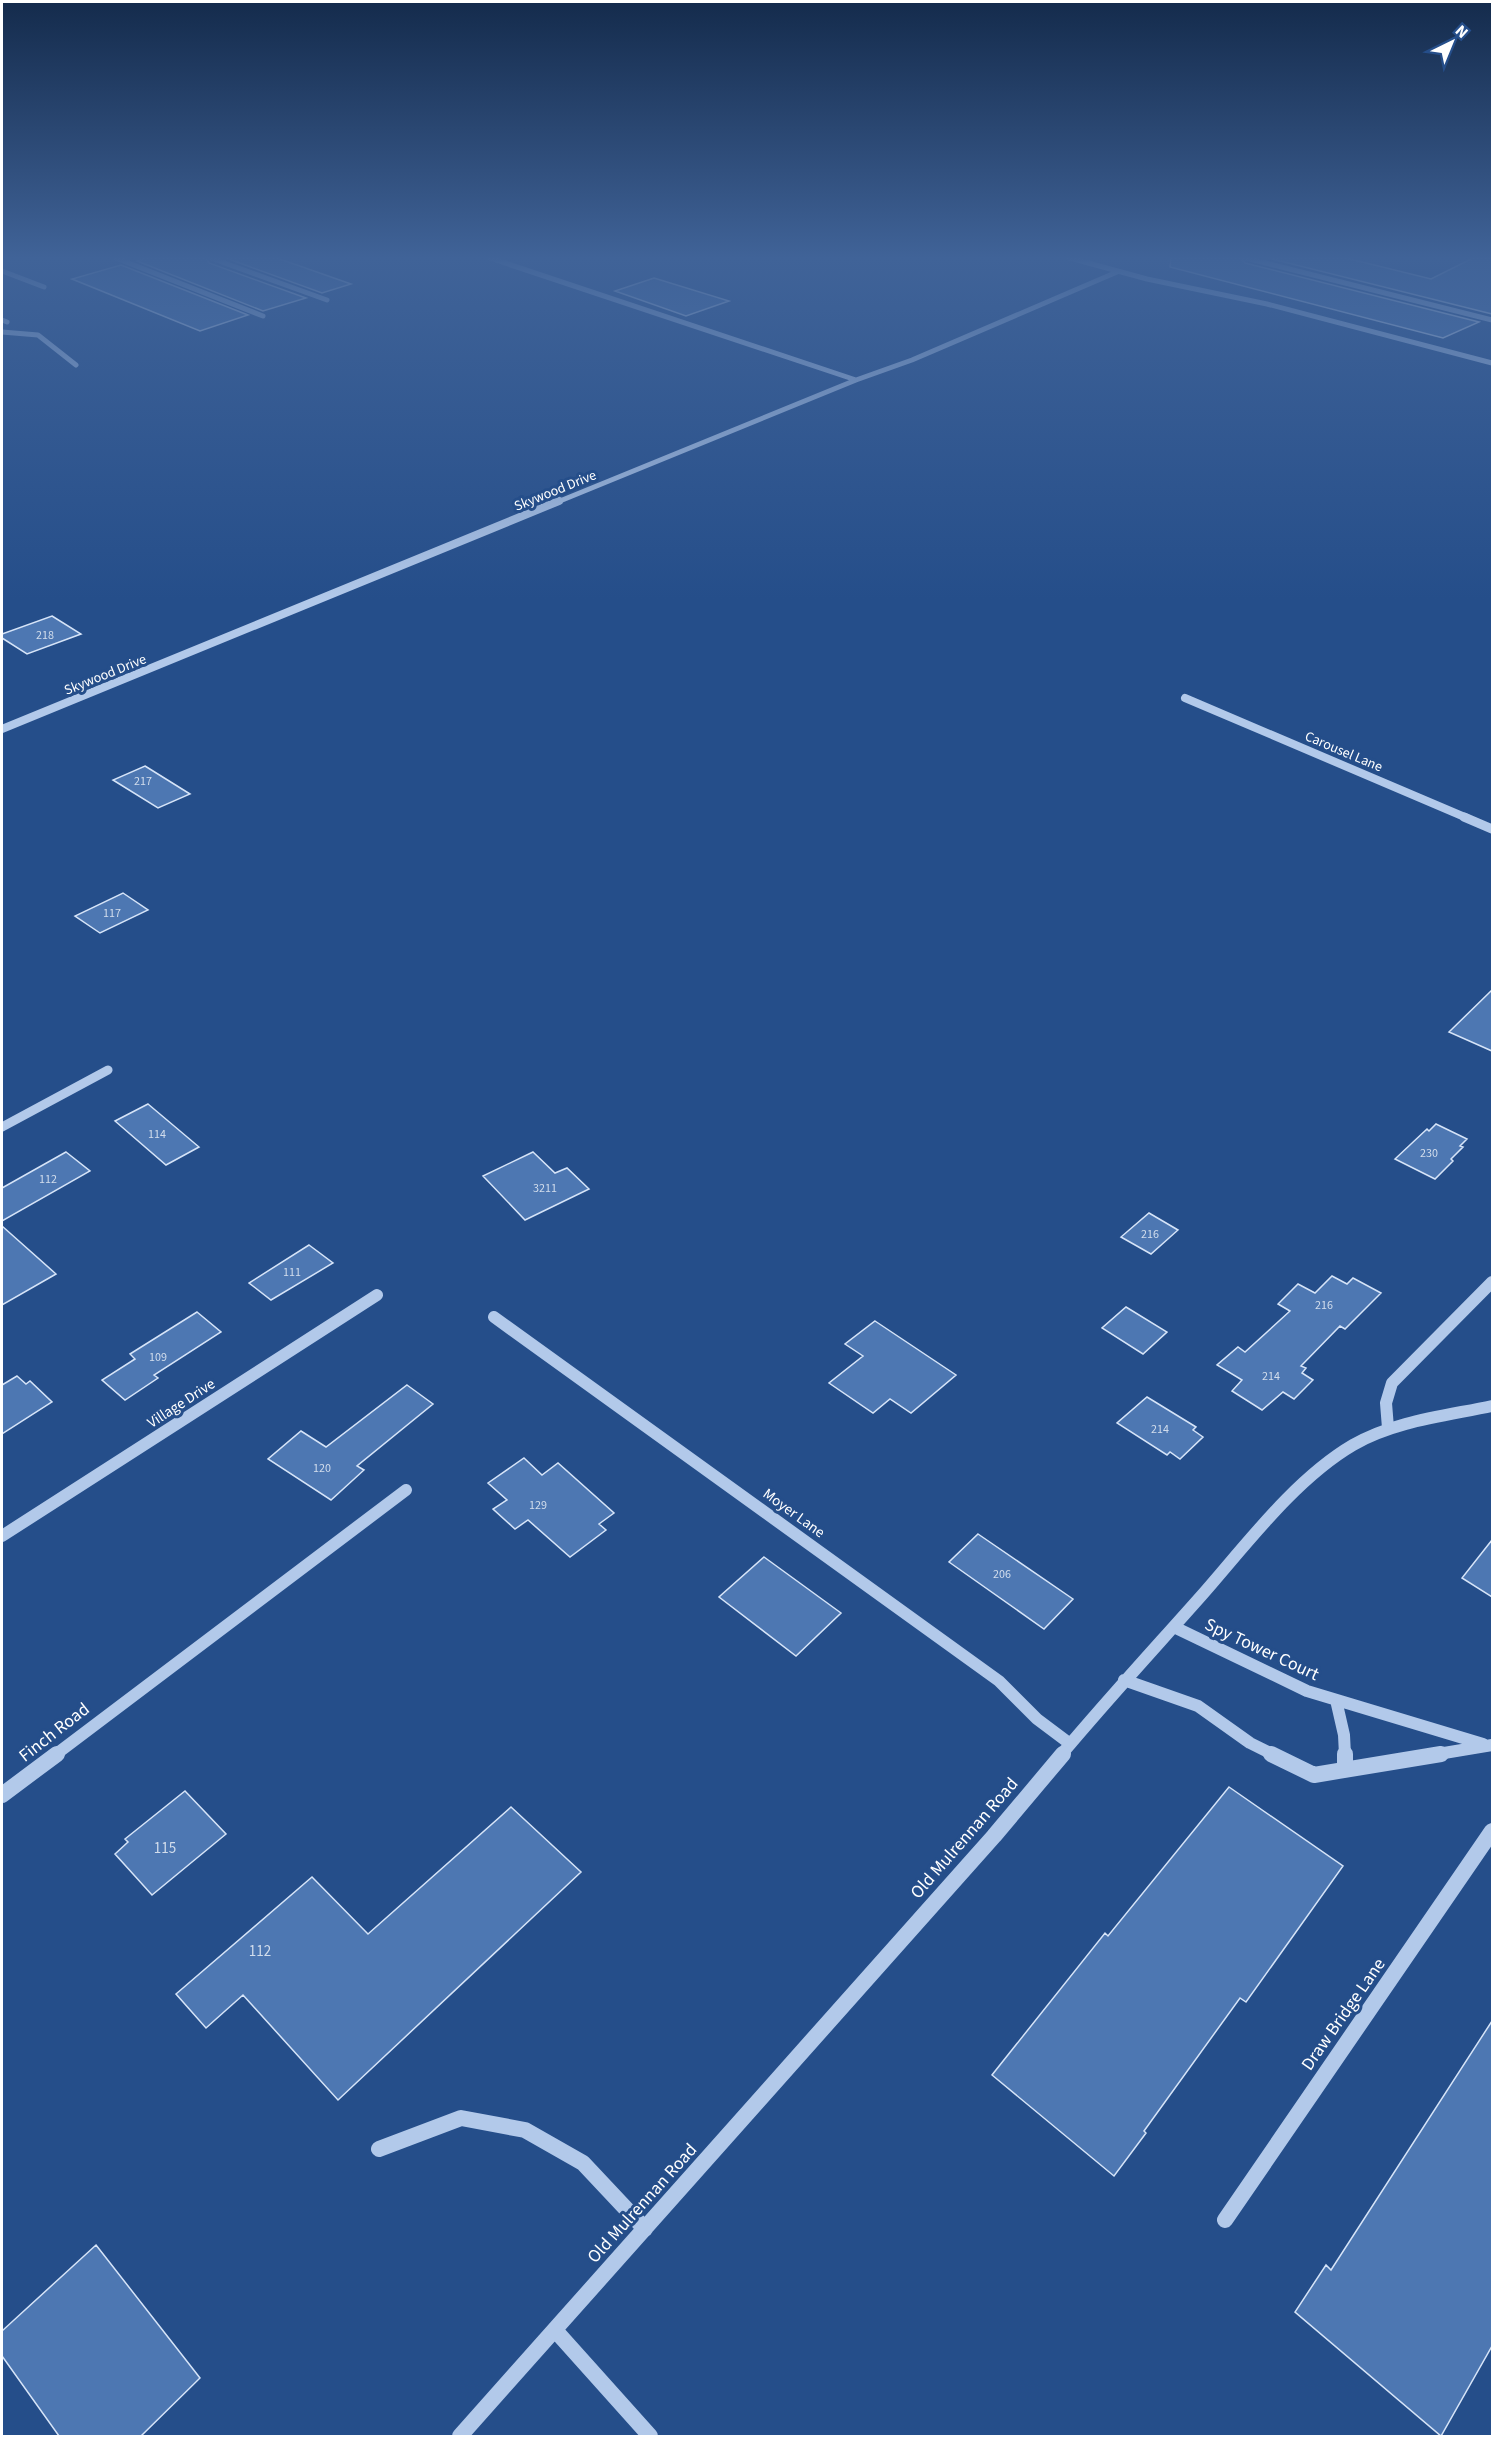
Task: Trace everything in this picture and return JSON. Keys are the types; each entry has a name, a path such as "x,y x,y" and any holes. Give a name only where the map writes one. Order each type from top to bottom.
{"street":[{"path":"831,372 856,380"},
{"name":"Skywood Drive","path":"2,729 879,372"},
{"name":"Carousel Lane","path":"1185,698 1492,829"},
{"path":"2,1127 108,1070"},
{"path":"1388,1428 1386,1403 1392,1383 1492,1282"},
{"name":"Village Drive","path":"2,1536 377,1295"},
{"name":"Moyer Lane","path":"494,1317 999,1681 1037,1719 1069,1743"},
{"name":"Old Mulrennan Road","path":"460,2436 994,1836 1069,1743 1124,1680 1174,1628 1275,1511 1322,1468 1352,1446 1388,1428 1492,1406"},
{"name":"Finch Road","path":"2,1795 406,1490"},
{"name":"Spy Tower Court","path":"1174,1628 1307,1691 1489,1745"},
{"name":"Spy Tower Court","path":"1124,1680 1198,1706 1250,1743 1314,1775 1489,1745"},
{"path":"1336,1700 1344,1735 1345,1770"},
{"name":"Draw Bridge Lane","path":"1225,2220 1492,1831"},
{"path":"379,2149 461,2118 525,2130 583,2163 645,2229"},
{"path":"555,2330 650,2436"}],"building":[{"path":"52,616 81,634 27,654 2,638 2,634"},
{"path":"145,766 190,794 158,808 113,780"},
{"path":"123,893 148,910 100,933 75,916"},
{"path":"1492,990 1492,1051 1449,1032"},
{"path":"148,1104 199,1147 166,1165 115,1121"},
{"path":"1436,1124 1467,1139 1460,1146 1463,1147 1451,1159 1453,1161 1435,1179 1395,1159 1427,1129 1429,1131"},
{"path":"66,1152 90,1171 2,1221 2,1188"},
{"path":"533,1152 555,1173 567,1168 589,1189 525,1220 483,1176"},
{"path":"1149,1213 1178,1230 1151,1254 1121,1237"},
{"path":"2,1226 56,1274 2,1305"},
{"path":"309,1245 333,1263 271,1300 249,1283"},
{"path":"1332,1276 1347,1284 1353,1278 1381,1293 1345,1329 1340,1326 1301,1366 1306,1368 1302,1373 1313,1380 1294,1399 1283,1392 1262,1410 1232,1391 1242,1380 1217,1365 1238,1347 1245,1352 1290,1311 1278,1304 1298,1284 1315,1293"},
{"path":"1126,1307 1167,1332 1143,1354 1102,1328"},
{"path":"197,1312 221,1332 154,1375 158,1378 125,1400 102,1380 135,1359 130,1354"},
{"path":"875,1321 956,1375 911,1413 890,1399 873,1413 829,1383 863,1356 845,1344"},
{"path":"17,1376 26,1384 30,1381 52,1402 2,1434 2,1385"},
{"path":"407,1385 433,1404 357,1466 364,1470 331,1500 268,1459 301,1431 326,1447"},
{"path":"1147,1397 1196,1427 1193,1430 1203,1437 1180,1459 1170,1452 1167,1455 1117,1423"},
{"path":"524,1458 542,1475 558,1463 614,1513 599,1524 606,1530 570,1557 528,1520 515,1529 493,1509 507,1500 488,1483"},
{"path":"978,1534 1073,1599 1044,1629 949,1562"},
{"path":"1492,1540 1492,1597 1462,1578"},
{"path":"764,1557 841,1613 796,1656 719,1597"},
{"path":"1229,1787 1343,1866 1246,2002 1240,1998 1114,2176 992,2075 1105,1933 1108,1936"},
{"path":"185,1791 226,1834 152,1895 115,1854 128,1842 125,1839"},
{"path":"511,1807 581,1872 338,2100 243,1995 206,2028 176,1994 312,1877 368,1934"},
{"path":"1492,2021 1492,2346 1441,2436 1295,2312 1326,2265 1331,2270"},
{"path":"96,2245 200,2378 141,2436 59,2436 2,2356 2,2331"}]}
